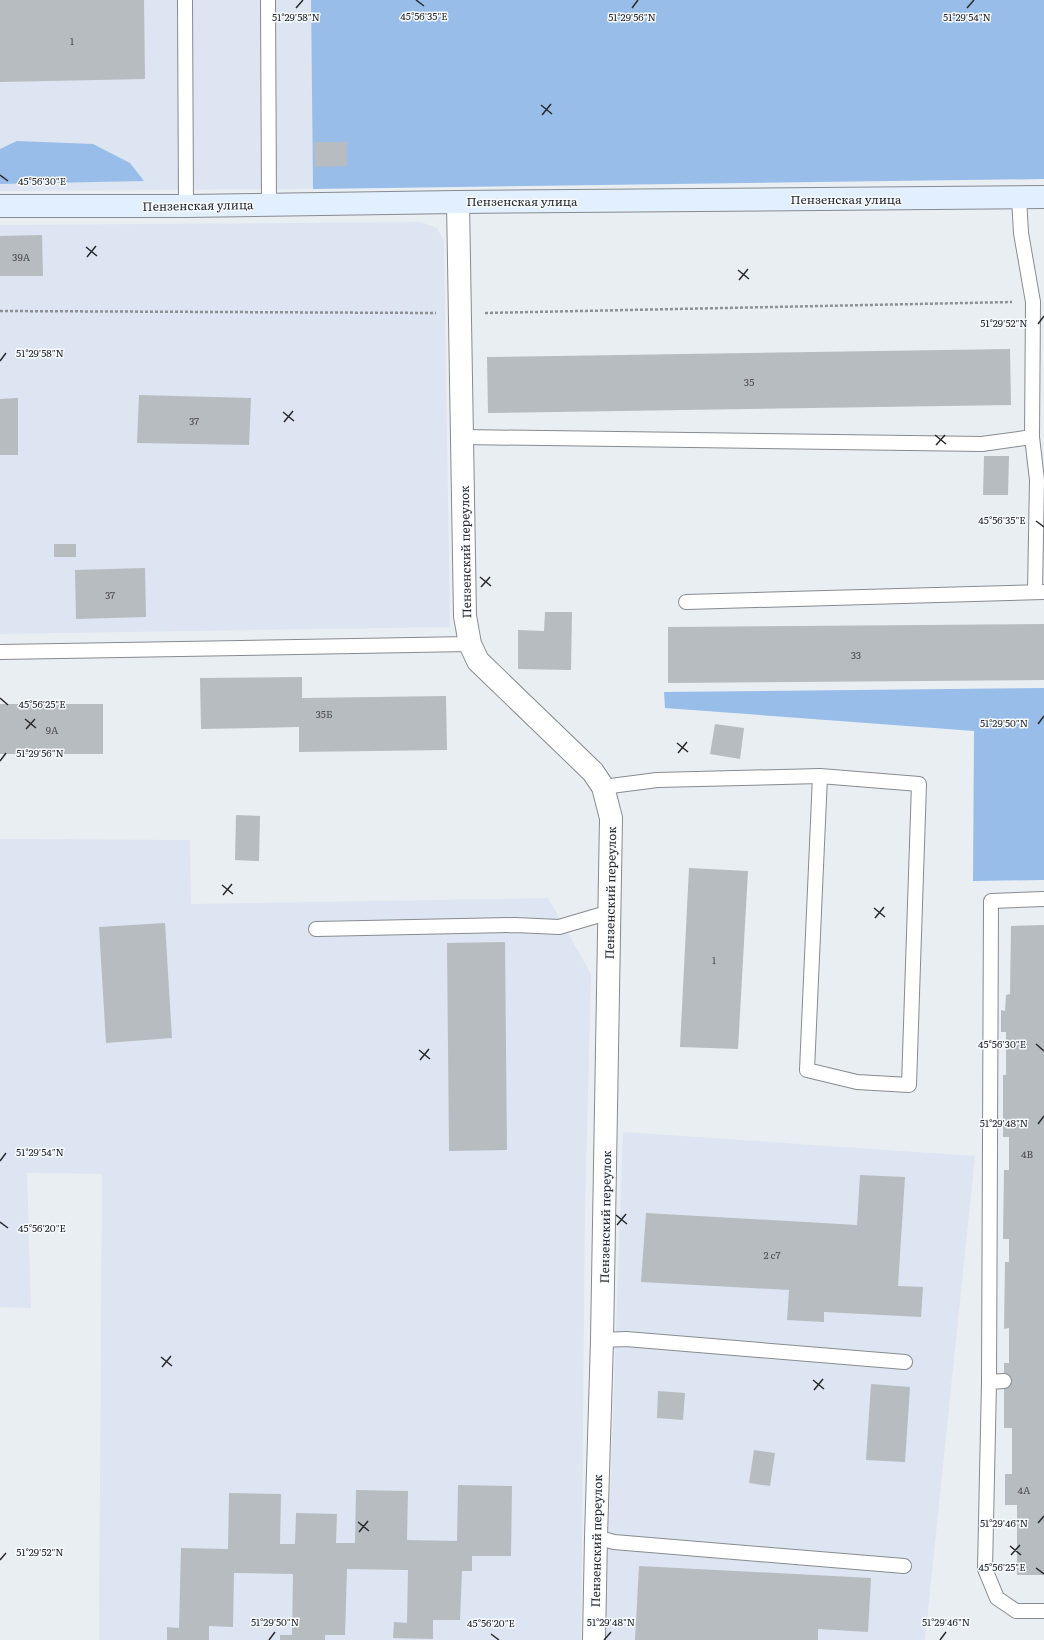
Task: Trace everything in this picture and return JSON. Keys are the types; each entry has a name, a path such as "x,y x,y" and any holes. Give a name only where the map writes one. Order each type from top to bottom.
{"street":[{"name":"Пензенская улица","path":"0,206 186,206 458,202 1044,198"},
{"name":"Пензенский переулок","path":"458,202 465,616 470,644 478,661 594,772 603,787 611,818 602,1340 594,1640"}],"lane":[{"path":"185,0 186,206"},
{"path":"268,0 269,204"},
{"path":"686,602 1040,592 1041,480 1032,437 1032,302 1021,233 1019,198"},
{"path":"463,436 982,444 1032,437"},
{"path":"0,652 470,644"},
{"path":"603,787 656,780 820,776 919,784 908,1085 857,1082 807,1070 820,776"},
{"path":"1044,899 991,901 989,1382 985,1569 997,1598 1016,1611 1044,1611"},
{"path":"316,929 514,926 559,927 610,912"},
{"path":"602,1340 626,1339 905,1362"},
{"path":"989,1382 1004,1381"},
{"path":"596,1537 614,1542 904,1566"}],"path":[{"path":"0,311 460,314 1032,302"}],"shaded area":[{"path":"0,0 311,0 313,189 0,191"},
{"path":"311,0 1044,0 1044,179 313,189"},
{"path":"17,141 93,144 130,163 144,181 0,184 0,149"},
{"path":"421,222 437,228 444,241 450,627 0,634 0,225"},
{"path":"1044,688 1044,880 973,881 974,731 665,708 664,692"},
{"path":"0,839 190,840 191,904 548,898 591,974 585,1210 581,1640 99,1640 102,1174 27,1173 31,1308 0,1307"},
{"path":"623,1132 975,1156 925,1640 605,1640"}],"building":[{"path":"0,0 144,0 145,79 0,82"},
{"path":"314,142 347,142 347,166 315,167"},
{"path":"42,235 43,276 0,276 0,236"},
{"path":"1010,349 1011,405 488,413 487,357"},
{"path":"139,395 251,398 249,445 137,443"},
{"path":"18,398 18,455 0,455 0,399"},
{"path":"984,456 1009,456 1008,495 983,495"},
{"path":"54,544 76,544 76,557 54,557"},
{"path":"145,568 146,617 76,619 75,570"},
{"path":"545,612 572,612 571,670 518,669 518,630 544,631"},
{"path":"1044,624 1044,680 668,683 668,627"},
{"path":"302,677 302,698 446,696 447,750 299,752 299,727 201,729 200,678"},
{"path":"0,704 103,704 103,754 0,754"},
{"path":"715,724 744,728 740,759 710,754"},
{"path":"236,815 260,816 259,861 235,860"},
{"path":"689,868 748,871 738,1049 680,1047"},
{"path":"165,923 172,1038 106,1043 99,927"},
{"path":"1044,925 1044,1575 1017,1575 1017,1505 1005,1505 1005,1474 1012,1474 1012,1428 1004,1428 1004,1363 1009,1363 1009,1328 1004,1329 1005,1262 1009,1262 1009,1239 1003,1239 1004,1170 1009,1170 1009,1137 1003,1137 1003,1075 1006,1075 1006,1032 1001,1032 1001,1010 1005,1011 1006,995 1010,994 1011,926"},
{"path":"505,942 507,1150 449,1151 447,943"},
{"path":"860,1175 905,1177 898,1286 923,1287 921,1317 824,1312 824,1322 787,1320 789,1290 641,1282 646,1213 857,1225"},
{"path":"871,1384 910,1387 905,1462 866,1460"},
{"path":"658,1391 685,1393 683,1420 657,1418"},
{"path":"754,1450 775,1453 770,1486 749,1483"},
{"path":"458,1485 512,1486 511,1556 472,1556 472,1571 462,1571 460,1620 433,1620 433,1639 393,1638 394,1622 407,1623 408,1570 347,1569 345,1635 325,1635 325,1640 280,1640 280,1635 292,1635 293,1574 234,1573 233,1627 209,1626 209,1640 167,1640 167,1627 179,1628 181,1548 228,1549 229,1493 281,1494 280,1544 295,1544 296,1513 337,1514 336,1543 355,1543 356,1490 408,1491 407,1540 457,1541"},
{"path":"639,1566 871,1578 868,1632 818,1629 818,1640 635,1640"}]}
